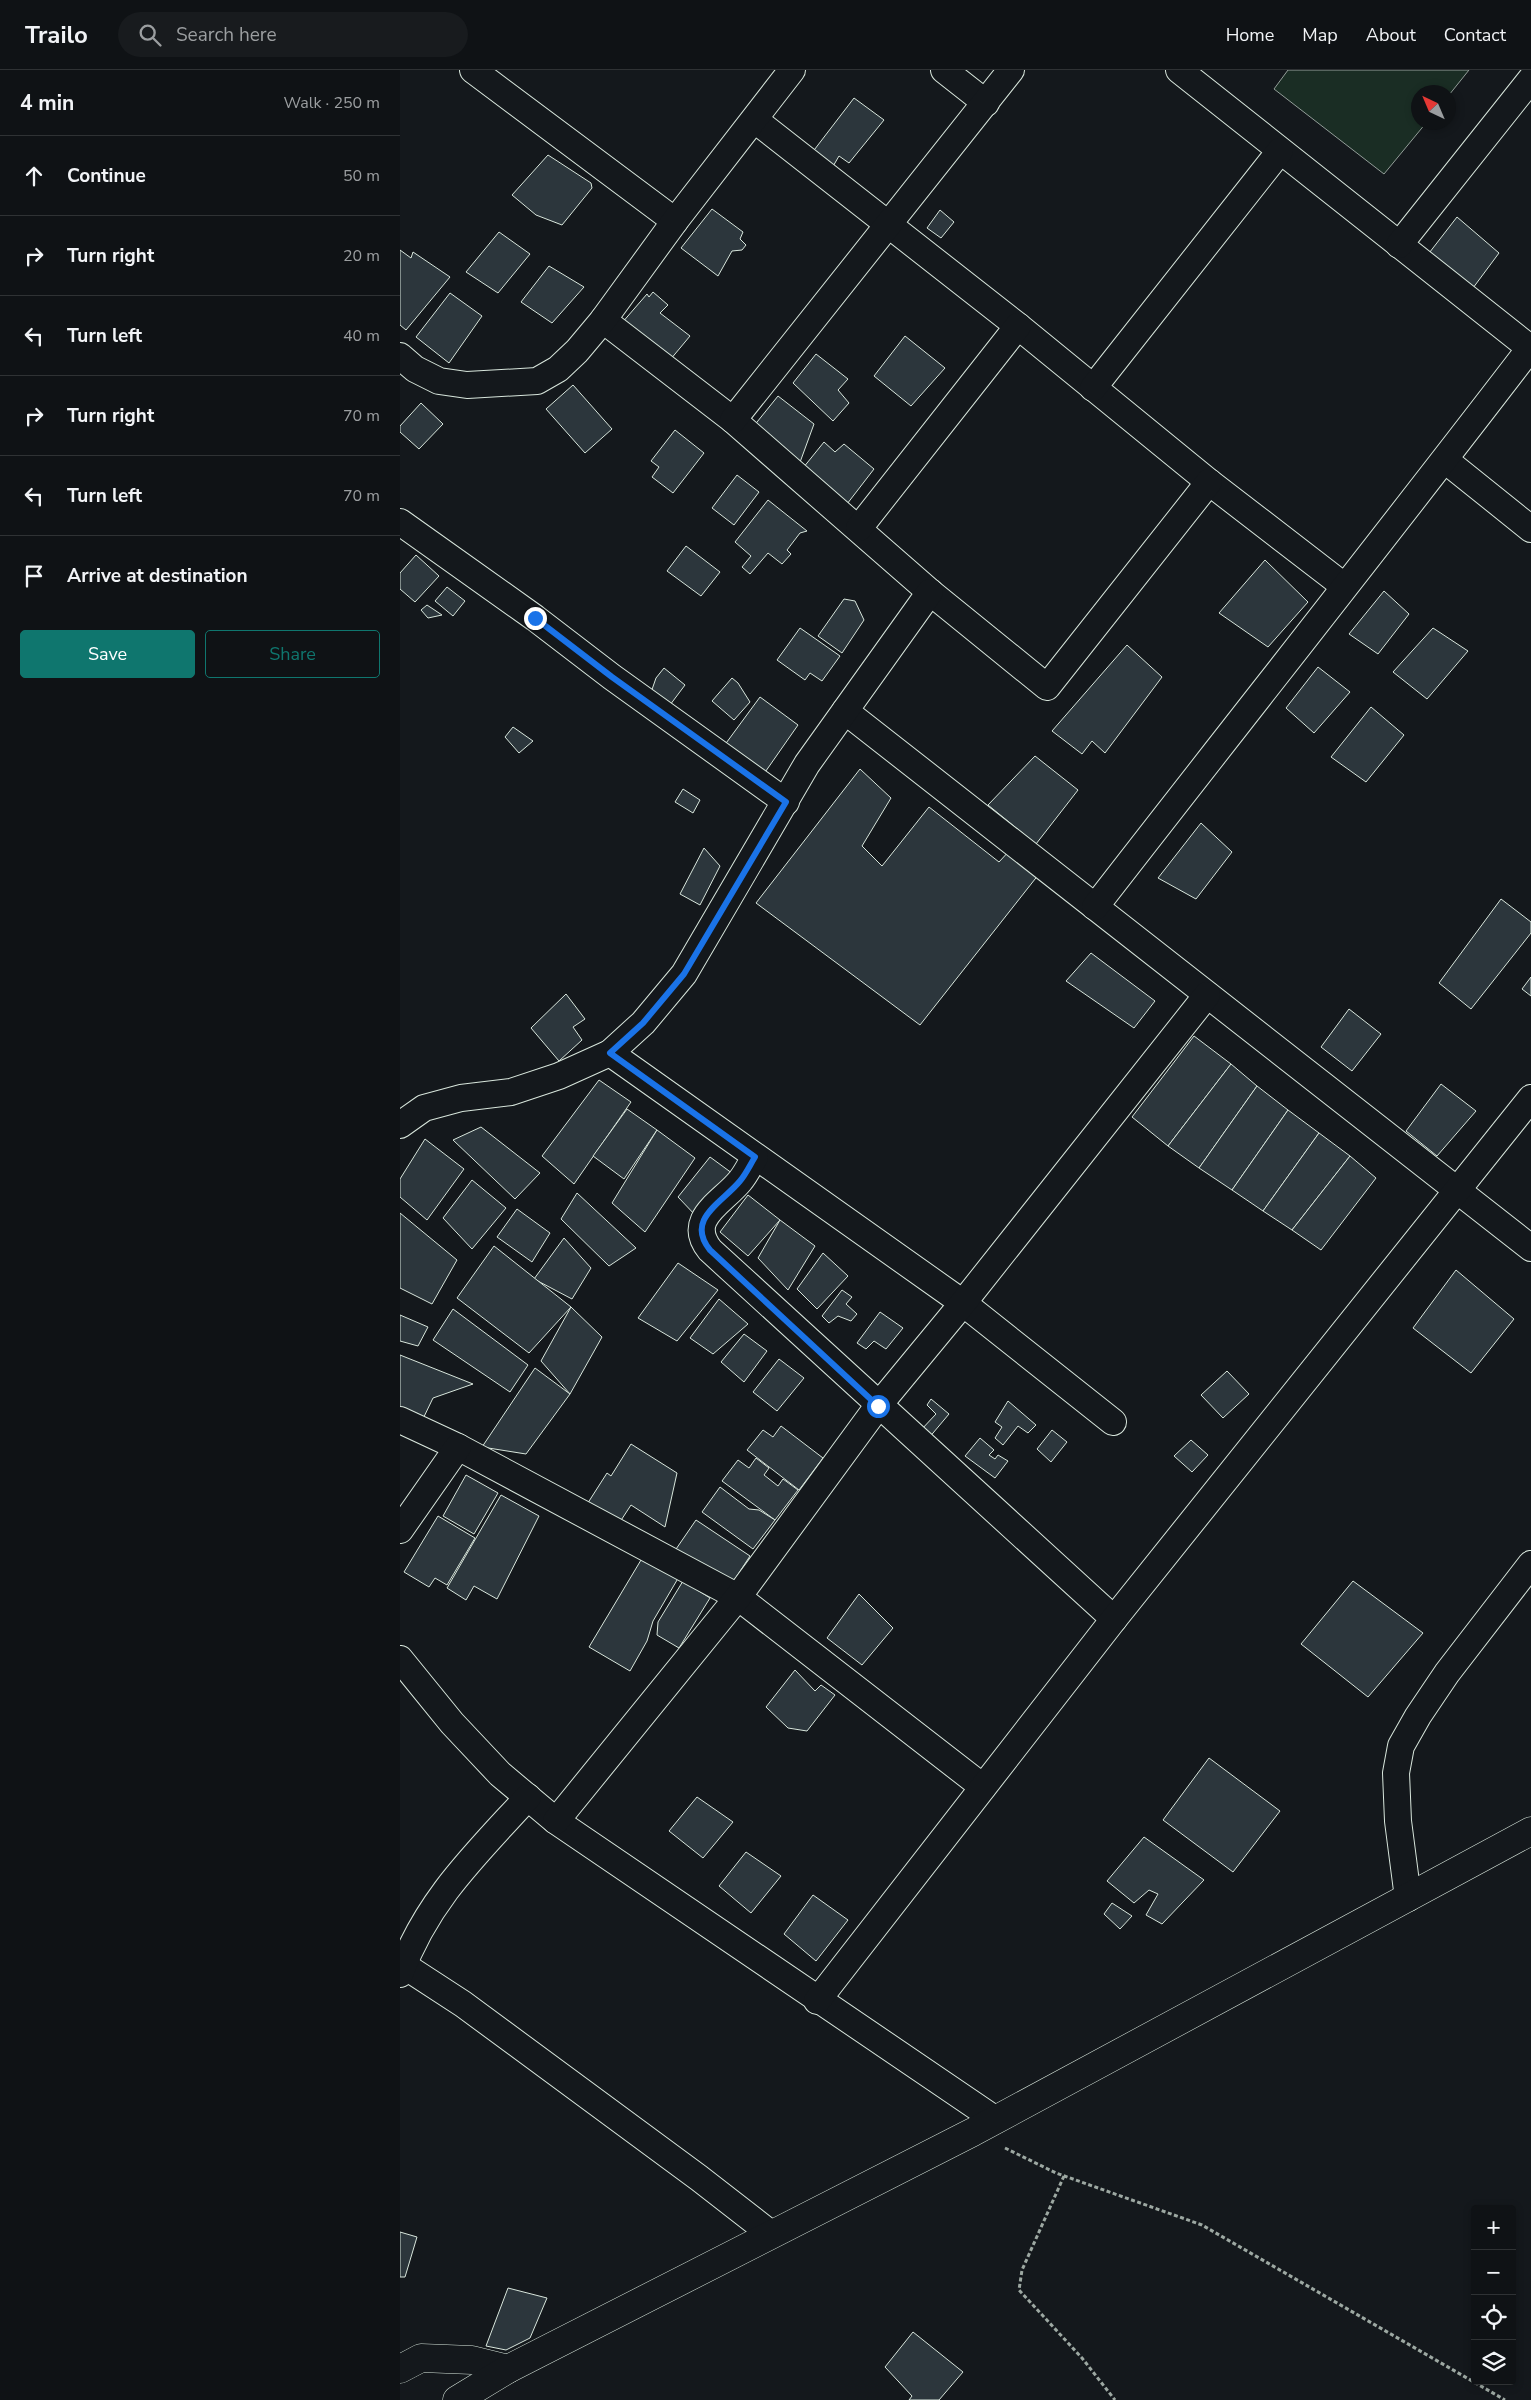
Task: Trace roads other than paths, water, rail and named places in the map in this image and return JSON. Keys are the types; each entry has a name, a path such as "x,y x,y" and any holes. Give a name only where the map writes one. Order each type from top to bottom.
{"street":[{"path":"473,70 675,221"},
{"path":"400,356 415,368 439,381 467,385 537,381 558,369 578,352 675,221 756,120 792,70"},
{"path":"944,70 986,103"},
{"path":"733,420 1011,70"},
{"path":"1095,907 1344,586 1445,460 1530,348 1280,150 1208,79 1179,70"},
{"path":"1399,245 1531,79"},
{"path":"756,120 888,226 1018,326 1209,482 1344,586"},
{"path":"1093,388 1280,150"},
{"path":"603,320 733,420 859,528 930,592 1047,687 1209,482"},
{"path":"859,528 1018,326"},
{"path":"1445,460 1531,529"},
{"path":"400,522 535,618 612,677 786,802"},
{"path":"400,1125 424,1108 461,1098 512,1092 559,1076 610,1053 643,1023 684,974 786,802 806,764 930,592"},
{"path":"845,711 1531,1248"},
{"path":"556,1821 738,1597 878,1406 963,1304 1207,995"},
{"path":"610,1053 963,1304 1113,1422"},
{"path":"817,2000 1114,1619 1531,1098"},
{"path":"755,1157 741,1180 703,1218 700,1231 702,1240 710,1250 878,1406 1114,1619"},
{"path":"400,1420 458,1447 738,1597 983,1787"},
{"path":"400,1530 458,1447"},
{"path":"1408,1898 1398,1821 1396,1774 1401,1746 1418,1716 1447,1673 1531,1564"},
{"path":"400,1659 452,1723 500,1774 556,1821 817,2000 984,2126"},
{"path":"528,1798 449,1884 431,1909 401,1967 463,2004 699,2178 771,2234"},
{"path":"457,2400 508,2369 984,2126 1531,1831"},
{"path":"407,2360 472,2360 508,2369"}]}
